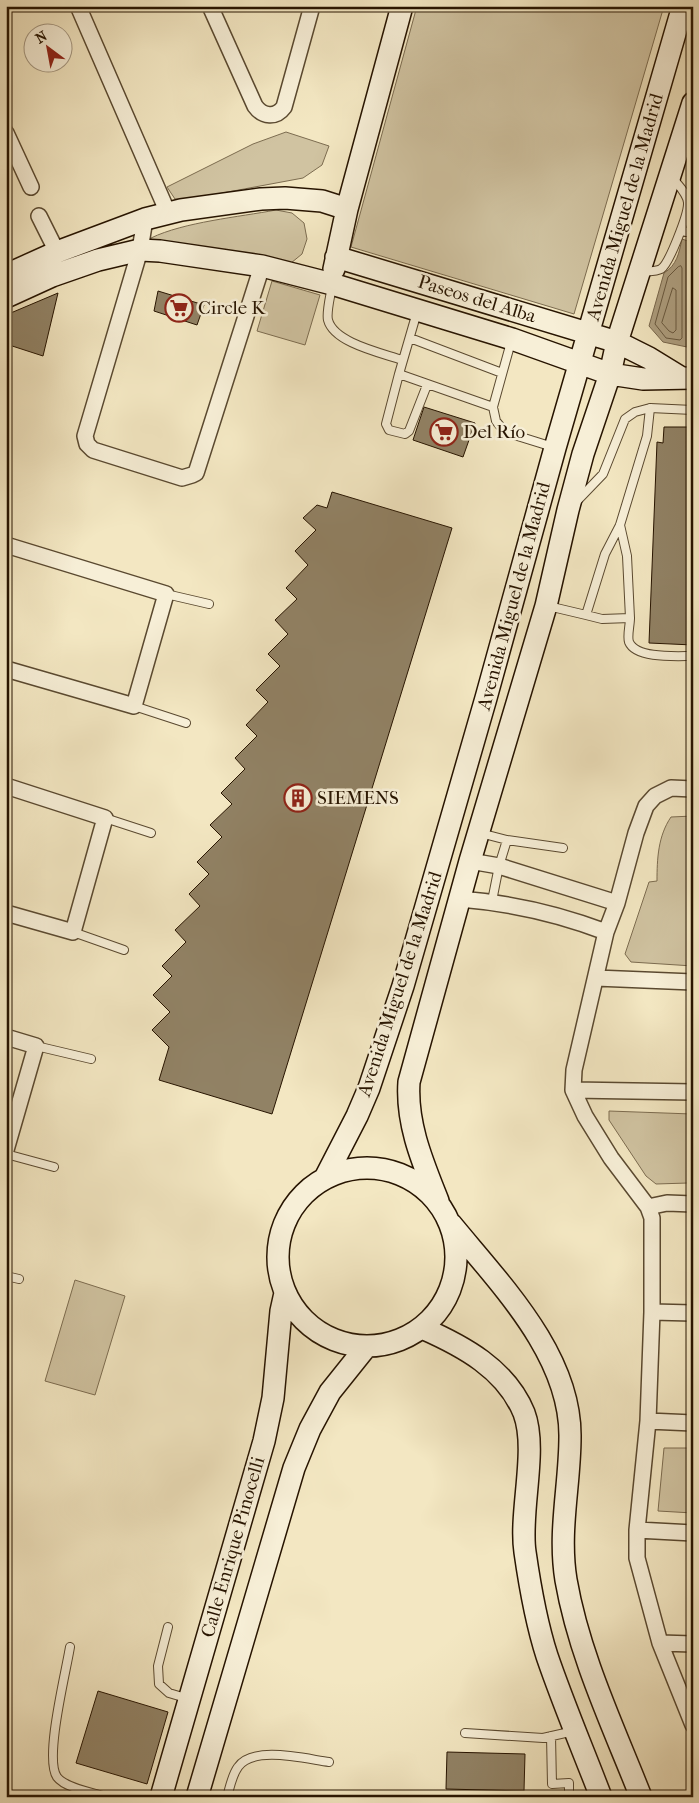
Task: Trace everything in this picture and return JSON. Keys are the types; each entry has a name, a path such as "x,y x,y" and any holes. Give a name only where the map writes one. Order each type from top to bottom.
{"main road":[{"path":"332,284 347,209 402,6"},
{"name":"Avenida Miguel de la Madrid","path":"325,1178 354,1123 366,1095 403,986 588,332 684,6"},
{"name":"Avenida Miguel de la Madrid","path":"438,1201 420,1155 408,1098 409,1082 478,833 546,606 583,454 610,374 617,342 670,176 689,128 693,103"},
{"path":"6,275 56,252 145,219 194,207 285,198 322,201 347,209"},
{"name":"Paseos del Alba","path":"6,297 80,265 116,255 140,250 192,254 262,266 332,284 512,339 610,374 643,379 686,378"},
{"name":"Paseos del Alba","path":"336,257 617,342 686,378"},
{"path":"451,1224 456,1240 457,1256 454,1281 444,1303 422,1328 396,1342 366,1347 340,1343 317,1332 298,1315 285,1293 279,1272 278,1249 282,1228 292,1208 306,1191 325,1178 344,1170 365,1167 386,1169 423,1186 438,1201 451,1224 504,1288 547,1351 566,1397 570,1428 563,1548 566,1577 580,1640 641,1797"},
{"name":"Calle Enrique Pinocelli","path":"161,1797 264,1441 273,1398 281,1311 285,1293"},
{"path":"422,1328 472,1352 499,1375 515,1395 524,1414 528,1435 524,1549 538,1624 547,1655 601,1797"},
{"name":"Calle Enrique Pinocelli","path":"197,1797 294,1468 310,1428 330,1392 366,1347"}],"street":[{"path":"78,6 168,213"},
{"path":"210,6 255,106 262,113 272,115 284,107 312,6"},
{"path":"6,133 31,187"},
{"path":"38,216 56,252"},
{"path":"145,219 140,250 85,436 85,440 93,450 182,478 192,476 198,469 262,266"},
{"path":"6,546 166,594 134,706 6,669"},
{"path":"6,786 105,818 73,932 6,913"},
{"path":"693,789 670,788 655,796 646,806 606,932 574,1070 573,1090 611,1158 648,1208 652,1218 652,1312 648,1421 637,1530 638,1558 660,1642 693,1726"},
{"path":"470,861 499,866 616,903"},
{"path":"460,899 492,901 552,914 606,932"},
{"path":"596,978 693,982"},
{"path":"6,1037 36,1046 6,1150"},
{"path":"573,1090 693,1092"},
{"path":"648,1208 667,1203 693,1204"},
{"path":"652,1312 693,1313"},
{"path":"648,1421 693,1423"},
{"path":"637,1530 693,1533"},
{"path":"660,1642 693,1644"}],"lane":[{"path":"639,272 658,270 665,266 681,231 688,200 670,176"},
{"path":"681,231 693,233"},
{"path":"332,284 328,319 333,331 343,339 402,360"},
{"path":"417,310 386,424 390,430 405,434 409,431 427,385"},
{"path":"410,338 502,373"},
{"path":"512,339 493,407 496,422 505,432 555,448"},
{"path":"399,374 493,407"},
{"path":"568,510 603,474 625,419 635,412 650,408 693,410"},
{"path":"586,616 605,554 620,525 647,436 650,408"},
{"path":"620,525 627,556 630,618 629,642 635,650 644,654 693,656"},
{"path":"166,594 209,604"},
{"path":"546,606 602,619 630,618"},
{"path":"134,706 186,723"},
{"path":"105,818 151,833"},
{"path":"478,833 507,840 563,848"},
{"path":"492,901 499,866 507,840"},
{"path":"73,932 124,950"},
{"path":"36,1046 90,1059"},
{"path":"6,1154 54,1167"},
{"path":"6,1276 19,1279"},
{"path":"168,1627 158,1666 159,1684 169,1693 189,1700"},
{"path":"70,1647 54,1736 52,1762 57,1777 70,1786 107,1797"},
{"path":"465,1733 543,1738 576,1730"},
{"path":"551,1736 552,1784 569,1783 570,1797"},
{"path":"227,1797 237,1767 251,1757 270,1755 329,1762"}],"shaded area":[{"path":"417,6 664,6 574,314 351,247"},
{"path":"286,132 329,146 322,165 303,178 185,200 175,199 167,187 253,144"},
{"path":"276,210 292,213 304,223 307,239 302,254 291,263 151,245 151,238 164,232 212,221"},
{"path":"272,281 320,295 305,345 257,331"},
{"path":"693,816 693,966 631,962 625,954 649,882 657,881 658,856 663,832 671,817"},
{"path":"609,1111 692,1114 688,1183 656,1184 646,1176 609,1120"},
{"path":"75,1280 125,1296 95,1395 45,1381"},
{"path":"664,1448 693,1448 693,1513 658,1511"}],"water":[{"path":"682,239 688,241 687,347 663,342 649,326 664,273 675,262"}],"building":[{"name":"Circle K","path":"158,291 204,305 197,325 154,311"},
{"path":"58,293 43,356 6,344 6,315"},
{"name":"Del Río","path":"424,407 475,423 463,457 413,440"},
{"path":"664,427 693,427 693,645 649,643 657,442 663,443"},
{"name":"SIEMENS","path":"332,492 452,528 272,1114 159,1080 169,1047 152,1030 170,1012 153,995 172,976 162,966 186,942 175,930 200,906 189,894 209,874 197,862 222,837 210,825 232,804 221,793 245,769 235,758 257,736 246,725 268,702 256,690 280,666 268,654 288,634 275,620 297,599 286,588 308,565 295,551 316,530 303,518 317,505 327,508"},
{"path":"98,1691 168,1712 147,1784 76,1763"},
{"path":"447,1752 525,1754 524,1791 446,1789"}],"place":[{"name":"Circle K","path":"179,308"},
{"name":"Del Río","path":"444,432"},
{"name":"SIEMENS","path":"298,798"}]}
